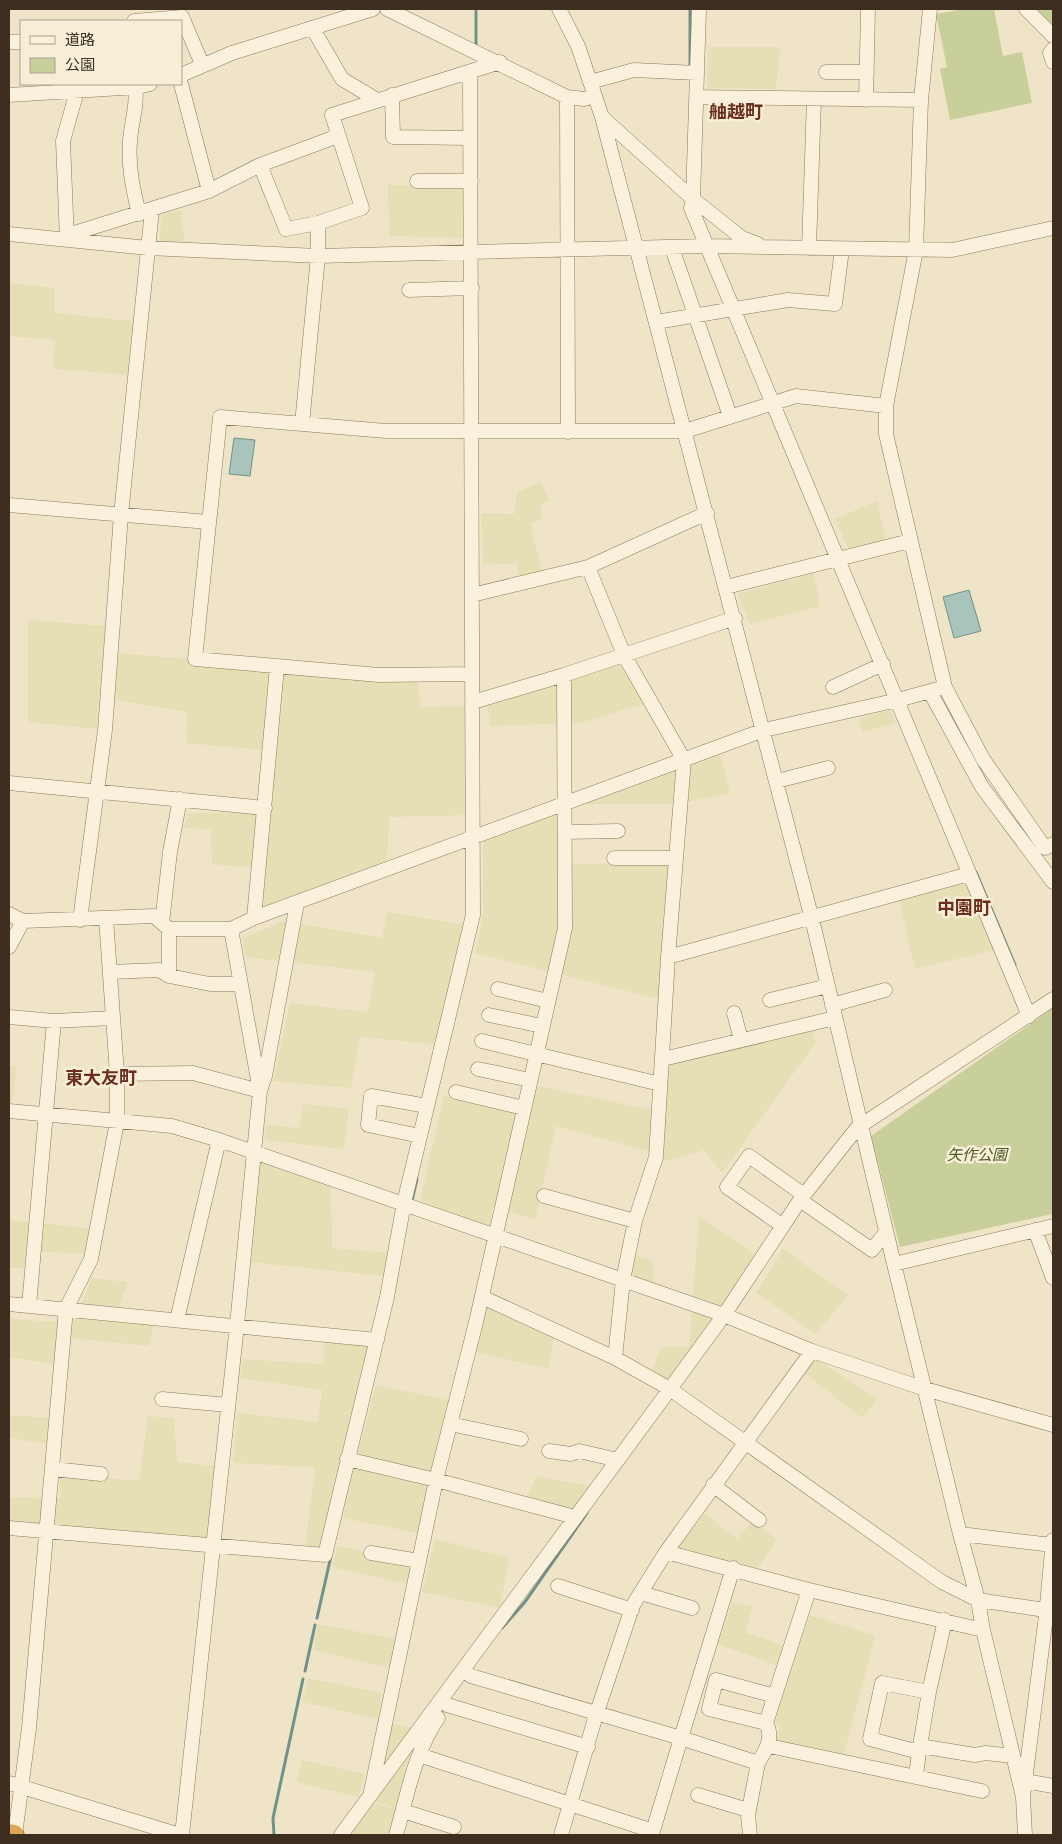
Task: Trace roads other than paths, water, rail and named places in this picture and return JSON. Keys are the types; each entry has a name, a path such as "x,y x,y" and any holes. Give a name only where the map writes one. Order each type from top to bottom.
{"highway":[{"path":"9,1834 15,1835"}],"street":[{"path":"182,74 202,64 232,53 373,9"},
{"path":"388,9 500,62 567,97 584,99 594,96"},
{"path":"559,9 578,46 602,117 735,618 863,1124 886,1232 978,1600 983,1630 1023,1797"},
{"path":"699,9 693,199 691,208 1029,1016"},
{"path":"866,100 868,9"},
{"path":"930,9 921,100 916,250 886,406 886,434 944,687 983,759 1045,848 1053,844"},
{"path":"1026,9 1053,36"},
{"path":"136,17 182,17 202,64"},
{"path":"313,29 342,79 376,100"},
{"path":"1053,49 1050,53 1053,62"},
{"path":"9,1528 325,1555 377,1340 404,1203 473,915 472,252 469,138 474,50"},
{"path":"260,165 286,229 318,224 362,208 332,115 376,100 474,72 500,62"},
{"path":"590,82 634,70 697,73"},
{"path":"826,72 867,72"},
{"path":"9,95 145,85"},
{"path":"181,85 209,191"},
{"path":"80,920 105,730 121,515 148,248 146,212 130,180 130,139 134,125 135,87"},
{"path":"67,238 63,141 78,91"},
{"path":"392,96 393,137 469,138"},
{"path":"567,97 568,432"},
{"path":"697,97 921,100"},
{"path":"809,248 814,98"},
{"path":"602,117 693,199 742,238 755,244 786,249"},
{"path":"67,238 209,191 260,165 338,136"},
{"path":"416,181 471,181"},
{"path":"302,424 318,256 318,224"},
{"path":"9,234 67,238 148,248 318,256 706,246 786,249 952,250 1053,228"},
{"path":"672,248 730,416"},
{"path":"656,322 788,300 835,304 842,249"},
{"path":"409,290 472,288"},
{"path":"472,674 379,675 195,659 220,417 386,431 568,432 684,430 796,396 886,406"},
{"path":"9,505 208,522"},
{"path":"472,595 588,567 707,513"},
{"path":"726,587 910,541"},
{"path":"588,567 624,655 684,760 668,957 656,1157 635,1221 622,1280 615,1358"},
{"path":"473,702 564,675 735,618"},
{"path":"833,687 883,664"},
{"path":"254,918 277,667"},
{"path":"370,1796 436,1480 482,1297 565,928 564,675"},
{"path":"9,914 24,921 154,916 165,926 231,929 254,918 764,730 898,700 944,687"},
{"path":"930,692 982,788 1053,882"},
{"path":"777,781 828,768"},
{"path":"9,783 265,808"},
{"path":"169,976 165,926 170,852 180,800"},
{"path":"565,832 618,831"},
{"path":"614,858 676,858"},
{"path":"668,957 812,919 969,874"},
{"path":"15,1785 181,1835 237,1326 260,1092 265,1076 297,903"},
{"path":"15,1835 15,1785 47,1532 66,1309 91,1259 117,1122 117,1074 106,918"},
{"path":"9,947 24,921"},
{"path":"231,929 260,1092"},
{"path":"110,972 159,970 169,976 210,984 240,984"},
{"path":"770,1000 828,986"},
{"path":"498,989 548,1001"},
{"path":"663,1059 741,1040 834,1011 885,990"},
{"path":"396,1835 419,1756 430,1730 575,1517 724,1314 802,1198 863,1124 1053,999"},
{"path":"734,1012 741,1040"},
{"path":"489,1015 542,1026"},
{"path":"9,1017 54,1021 113,1018"},
{"path":"29,1306 54,1021"},
{"path":"482,1041 660,1084"},
{"path":"478,1069 530,1080"},
{"path":"117,1074 193,1073 260,1092"},
{"path":"456,1092 524,1108"},
{"path":"420,1136 368,1125 371,1096 427,1106"},
{"path":"9,1111 172,1126 219,1140 724,1314 812,1351 925,1389 1053,1425"},
{"path":"177,1320 219,1140"},
{"path":"783,1226 727,1187 749,1156 872,1250 886,1232"},
{"path":"544,1196 635,1221"},
{"path":"894,1264 1053,1226"},
{"path":"1035,1230 1053,1276"},
{"path":"482,1297 615,1358 670,1389 743,1443 942,1582 978,1600 1048,1614"},
{"path":"9,1304 377,1340"},
{"path":"562,1835 596,1714 632,1610 666,1552 743,1443 812,1351"},
{"path":"162,1399 228,1405"},
{"path":"450,1424 521,1440"},
{"path":"549,1451 571,1454 579,1451 618,1460"},
{"path":"347,1459 436,1480 575,1517"},
{"path":"53,1468 101,1474"},
{"path":"713,1485 759,1520"},
{"path":"960,1534 1053,1543 1048,1614 1023,1797 1025,1835"},
{"path":"666,1552 733,1568 809,1590 983,1630"},
{"path":"371,1553 419,1561"},
{"path":"419,1756 570,1802 653,1831 733,1568"},
{"path":"558,1586 632,1610"},
{"path":"750,1835 748,1810 758,1763 769,1746 769,1728 766,1722 809,1590"},
{"path":"641,1593 692,1608"},
{"path":"916,1776 929,1692 945,1620"},
{"path":"467,1673 758,1763"},
{"path":"341,1835 467,1673"},
{"path":"766,1722 709,1709 716,1680 775,1696"},
{"path":"929,1692 882,1682 870,1739 919,1749 976,1755 986,1753 1013,1756"},
{"path":"447,1705 588,1747"},
{"path":"769,1746 982,1791"},
{"path":"1025,1781 1053,1786"},
{"path":"698,1795 748,1810"},
{"path":"403,1811 454,1827"}],"water":[{"path":"234,438 255,440 250,476 229,474"},
{"path":"969,590 981,631 954,638 943,597"}],"waterway":[{"path":"476,9 476,48"},
{"path":"690,9 690,68"},
{"path":"976,872 1015,965"},
{"path":"412,1201 417,1179"},
{"path":"502,1628 525,1602 587,1513"},
{"path":"317,1618 331,1556"},
{"path":"305,1671 315,1625"},
{"path":"274,1835 273,1818 303,1679"}],"district":[{"name":"舳越町","path":"736,111"},
{"name":"中園町","path":"964,907"},
{"name":"東大友町","path":"101,1077"}],"park label":[{"name":"矢作公園","path":"977,1154"}]}
